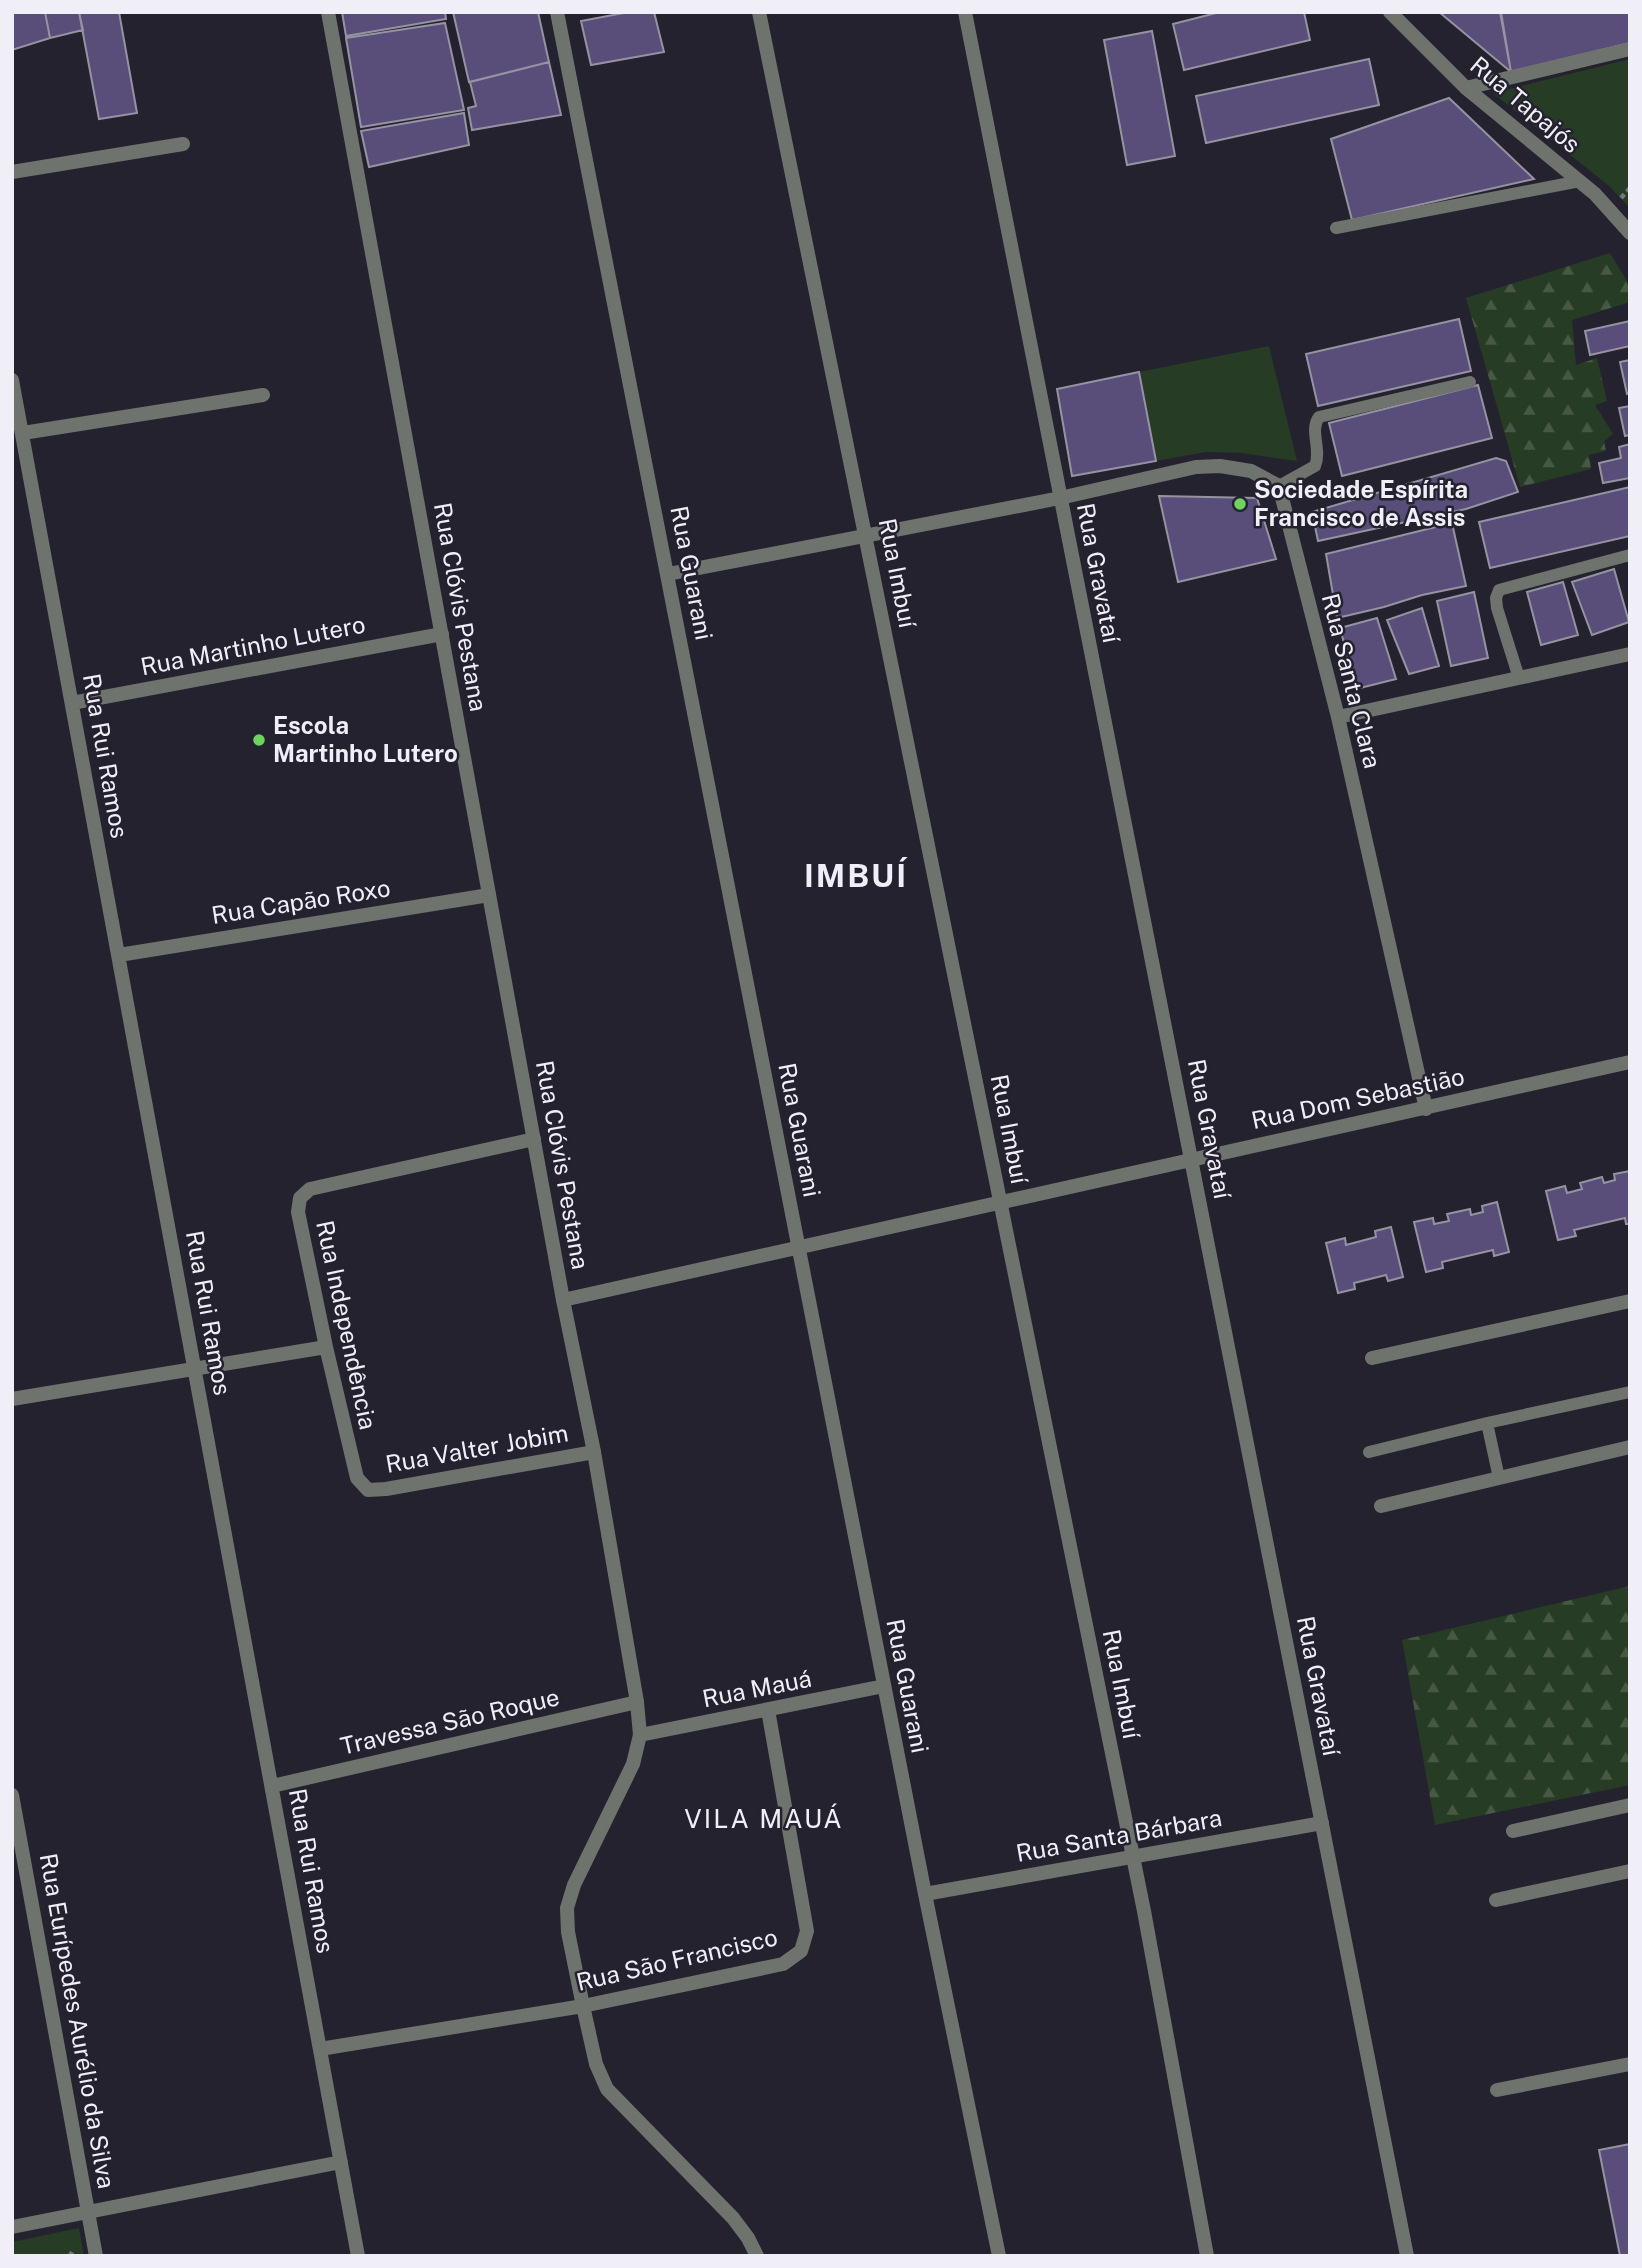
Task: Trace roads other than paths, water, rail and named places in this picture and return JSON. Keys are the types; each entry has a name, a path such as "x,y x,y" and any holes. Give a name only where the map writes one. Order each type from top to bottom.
{"street":[{"name":"Rua Clóvis Pestana","path":"328,12 638,1702 639,1735 633,1764 574,1885 567,1908 568,1932 596,2064 607,2090 733,2218 757,2256"},
{"name":"Rua Guarani","path":"557,12 884,1686 999,2256"},
{"name":"Rua Imbuí","path":"759,12 1133,1857 1207,2256"},
{"name":"Rua Gravataí","path":"965,12 1407,2256"},
{"name":"Rua Tapajós","path":"1390,12 1466,88 1580,181 1630,233"},
{"path":"1466,88 1630,49"},
{"path":"12,172 183,144"},
{"name":"Rua Rui Ramos","path":"12,380 358,2256"},
{"path":"23,433 263,395"},
{"path":"668,574 1060,498 1196,467 1220,466 1251,471 1279,486"},
{"name":"Rua Santa Clara","path":"1279,486 1338,717 1426,1109"},
{"name":"Rua Martinho Lutero","path":"72,703 442,634"},
{"path":"1338,717 1630,654"},
{"name":"Rua Capão Roxo","path":"119,955 489,895"},
{"name":"Rua Dom Sebastião","path":"563,1300 1630,1062"},
{"name":"Rua Independência","path":"368,1490 357,1478 326,1347 298,1212 300,1198 310,1189 534,1139"},
{"path":"1372,1358 1630,1301"},
{"path":"12,1399 326,1347"},
{"path":"1381,1506 1630,1447"},
{"name":"Rua Valter Jobim","path":"368,1490 594,1452"},
{"name":"Rua Mauá","path":"639,1735 884,1686"},
{"name":"Travessa São Roque","path":"272,1786 638,1702"},
{"name":"Rua São Francisco","path":"320,2049 583,2006 783,1964 801,1951 807,1931 768,1710"},
{"name":"Rua Eurípedes Aurélio da Silva","path":"12,1795 96,2256"},
{"path":"1513,1831 1630,1805"},
{"name":"Rua Santa Bárbara","path":"925,1894 1322,1823"},
{"path":"1496,1900 1630,1871"},
{"path":"1497,2090 1630,2064"},
{"path":"12,2227 341,2162"}],"lane":[{"path":"1336,228 1580,181"},
{"path":"1279,486 1315,467 1319,457 1314,426 1319,417 1470,382"},
{"path":"1519,678 1497,608 1499,590 1630,555"},
{"path":"1369,1452 1630,1392"},
{"path":"1487,1423 1499,1478"}],"place":[{"name":"Sociedade Espírita Francisco de Assis","path":"1240,504"},
{"name":"Escola Martinho Lutero","path":"259,740"}],"district":[{"name":"IMBUÍ","path":"856,876"},
{"name":"VILA MAUÁ","path":"764,1819"}]}
